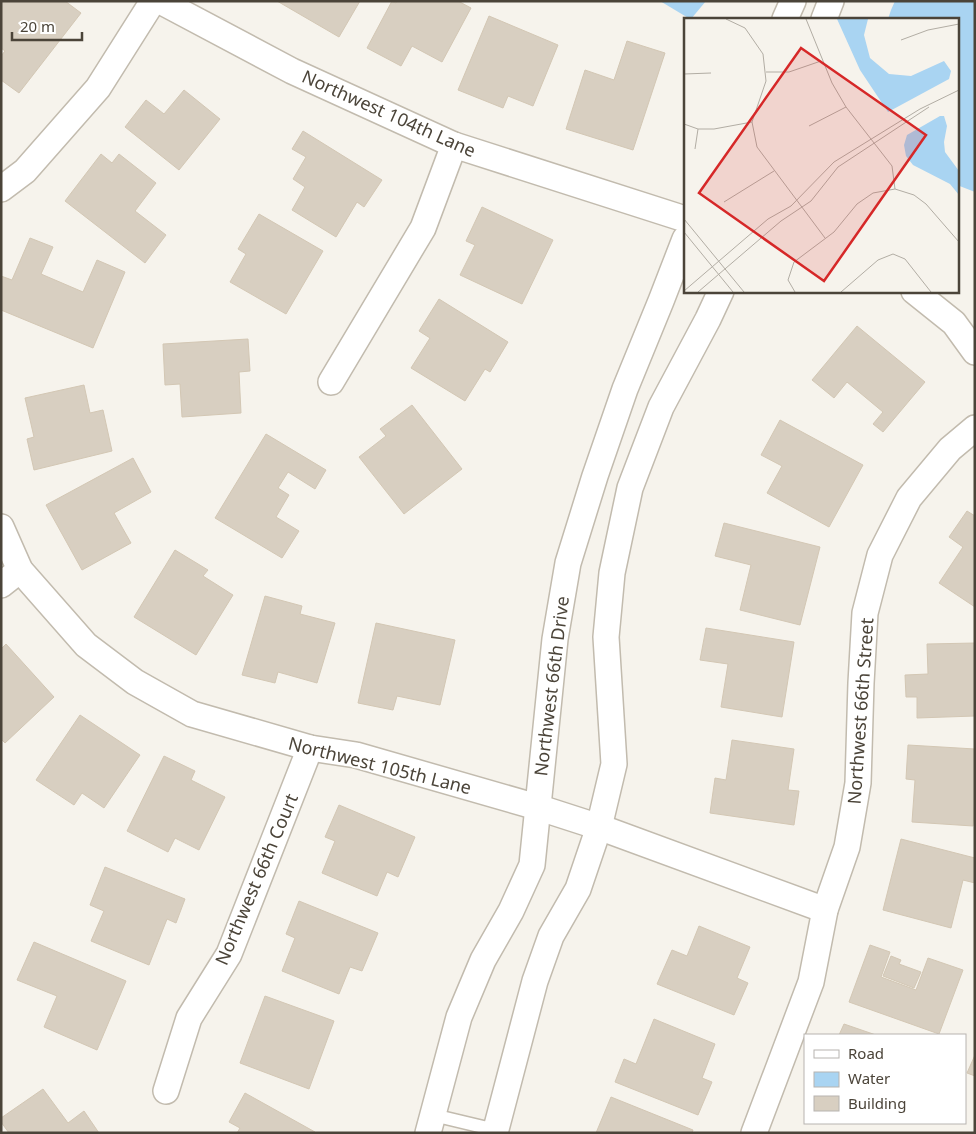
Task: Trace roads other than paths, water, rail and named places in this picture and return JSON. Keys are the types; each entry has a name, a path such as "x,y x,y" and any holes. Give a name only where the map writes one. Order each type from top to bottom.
{"street":[{"path":"1,189 25,171 98,88 153,1"},
{"name":"Northwest 104th Lane","path":"160,1 292,71 454,145 684,219"},
{"path":"785,18 793,1"},
{"path":"824,18 831,1"},
{"path":"331,382 423,228 454,145"},
{"name":"Northwest 66th Drive","path":"430,1124 459,1017 483,960 511,911 532,865 554,639 568,563 594,476 625,388 684,242"},
{"path":"495,1132 535,981 551,936 578,890 599,827 614,764 606,637 612,573 630,488 661,407 721,292"},
{"path":"915,292 954,323 975,352"},
{"name":"Northwest 66th Street","path":"754,1133 811,982 825,910 848,847 858,783 865,613 880,555 909,498 950,449 975,428"},
{"name":"Northwest 105th Lane","path":"1,527 10,577 86,645 134,682 192,714 310,748 356,755 537,807 599,827 825,910"},
{"name":"Northwest 66th Court","path":"166,1091 189,1018 229,954 310,748"}],"lane":[{"path":"430,1124 495,1132"}],"water":[{"path":"660,1 706,1 692,18 688,18"},
{"path":"895,1 975,1 975,192 958,185 958,18 888,18"}]}
